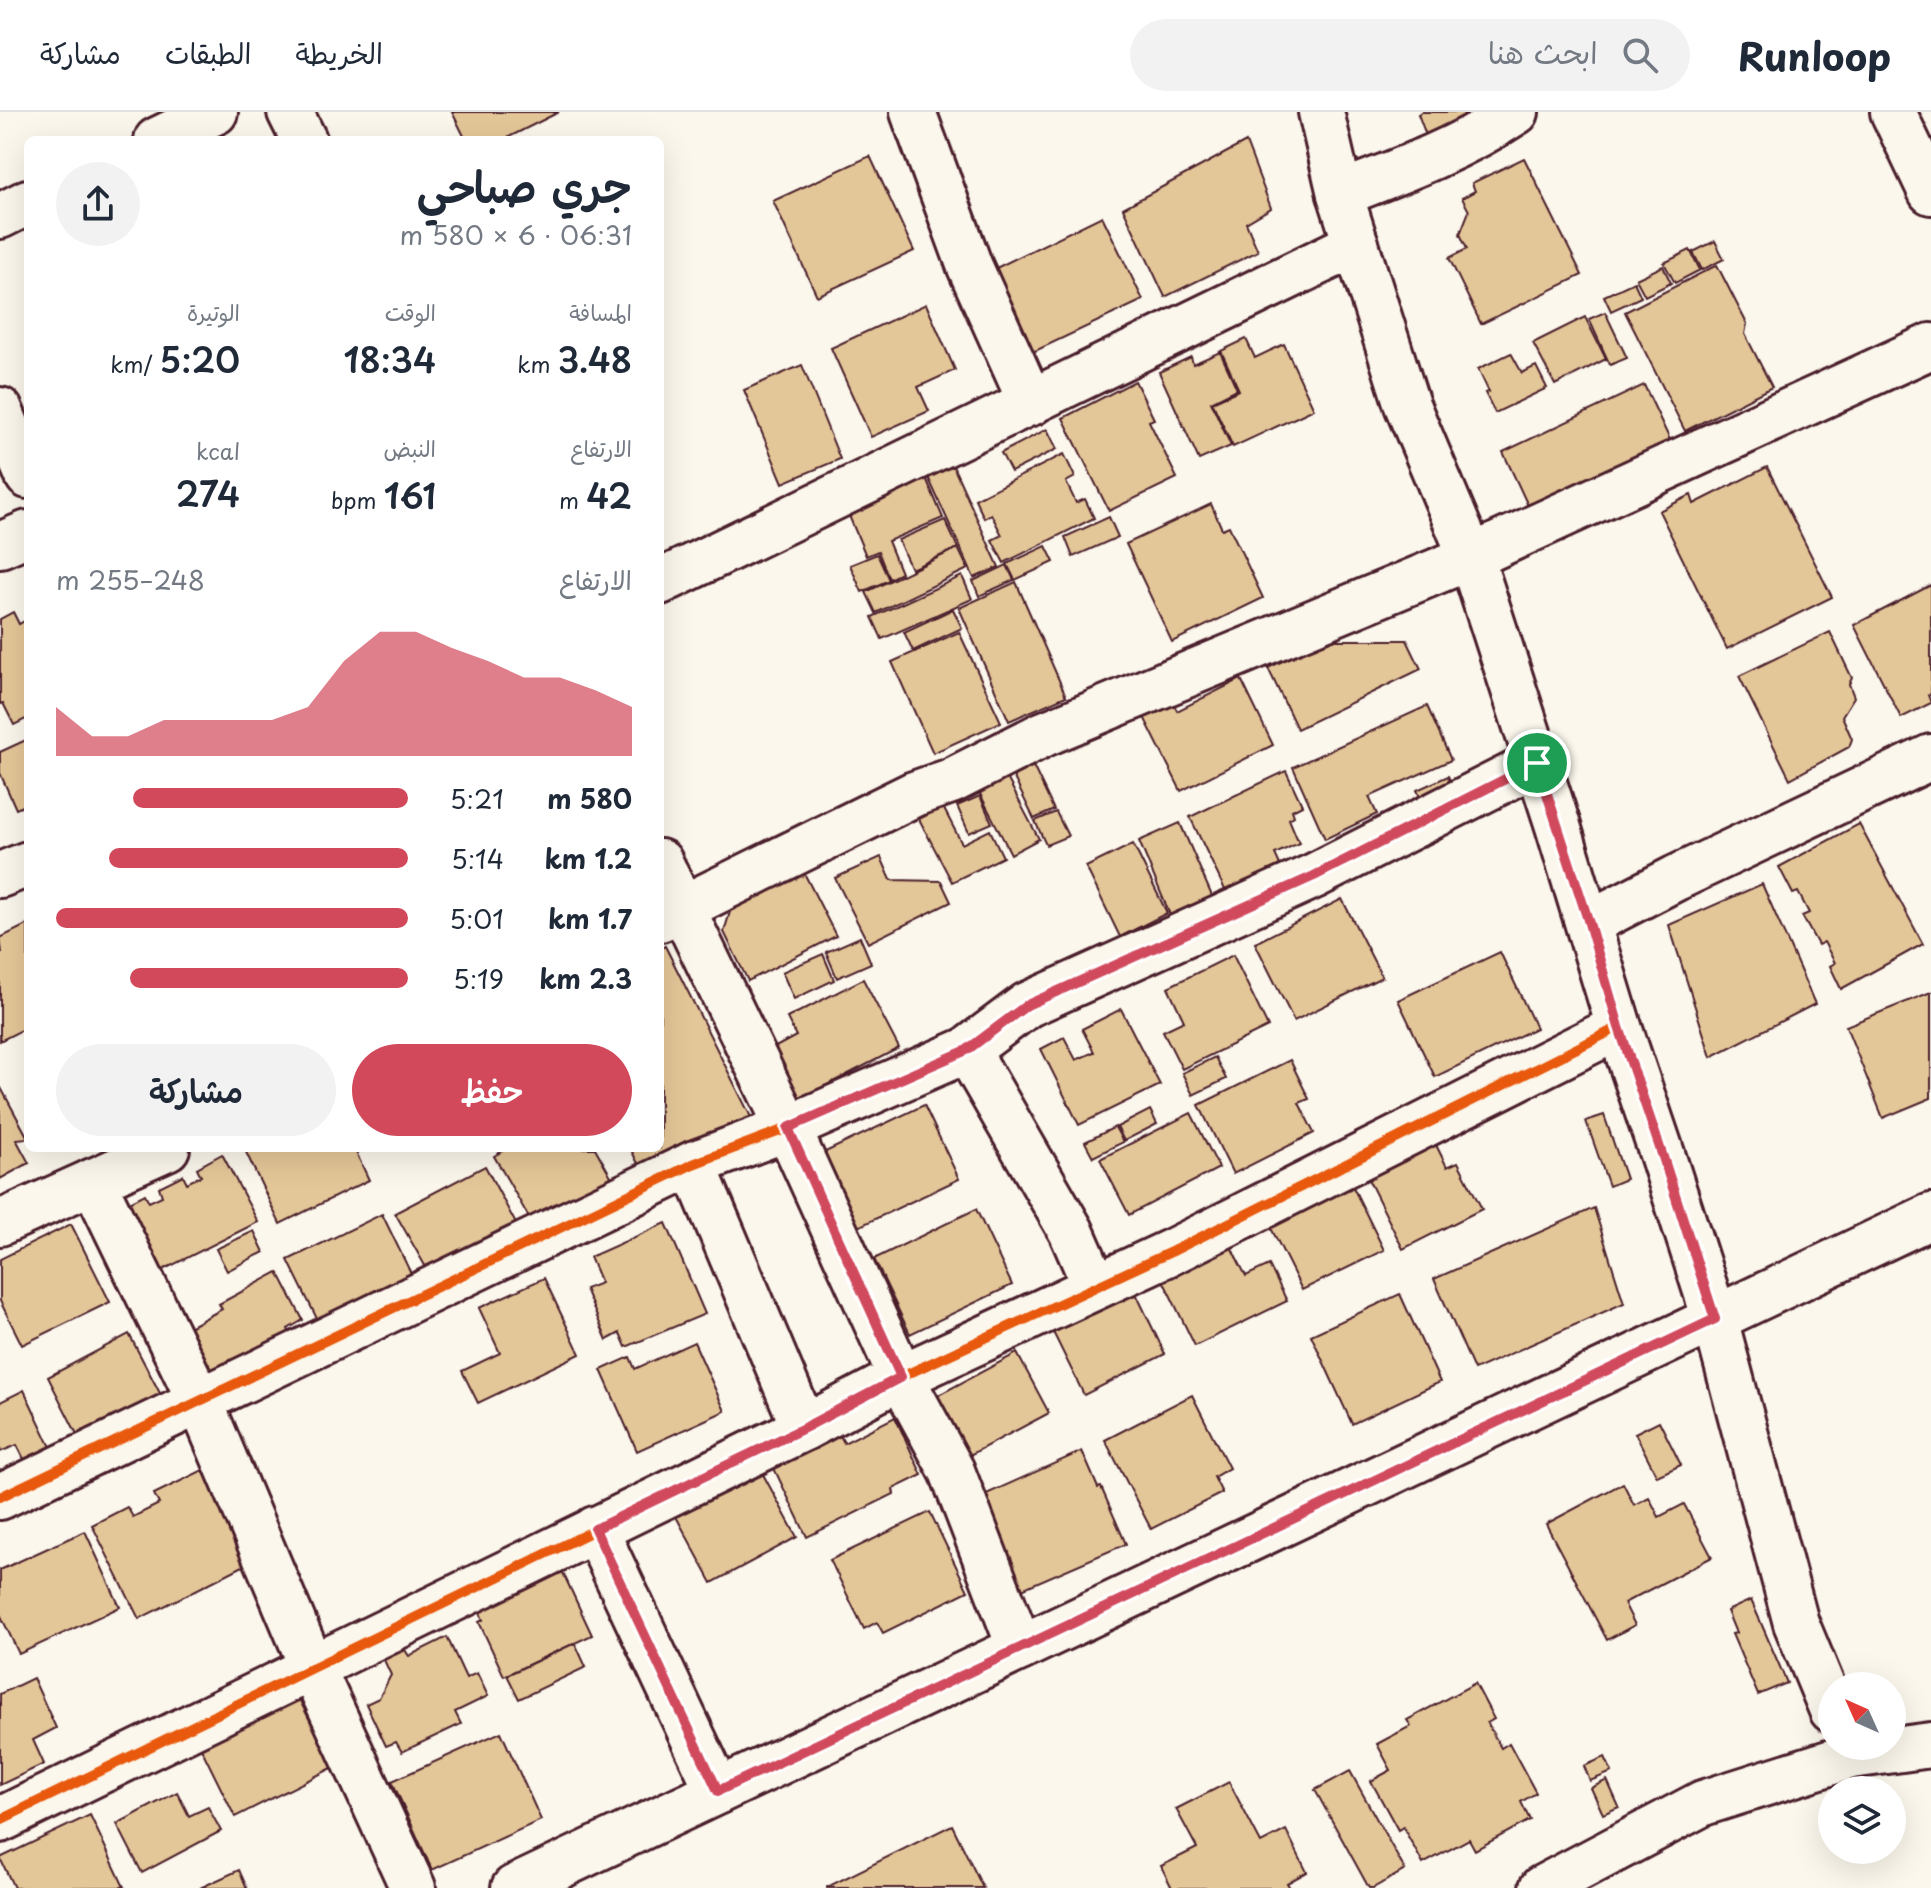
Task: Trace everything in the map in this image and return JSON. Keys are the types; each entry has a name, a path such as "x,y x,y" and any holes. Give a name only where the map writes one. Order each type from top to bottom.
{"street":[{"path":"165,136 215,112"},
{"path":"290,112 302,136"},
{"path":"913,112 970,267 1031,403"},
{"path":"1321,112 1340,194 1407,405 1471,557 1715,1319 1796,1623 1818,1676"},
{"path":"1340,194 1451,148 1516,112"},
{"path":"1893,112 1931,192"},
{"path":"0,216 24,204"},
{"path":"664,580 1356,244"},
{"path":"671,914 914,794 951,781 1044,734 1471,557 1931,346"},
{"path":"0,410 24,467"},
{"path":"0,545 24,535"},
{"path":"1589,923 1676,878 1931,757"},
{"path":"0,1497 693,1164 788,1128 967,1050 1027,1005 1314,876 1537,763"},
{"path":"0,875 24,866"},
{"path":"664,881 671,914 788,1128 901,1377 952,1471 1020,1648"},
{"path":"0,1820 804,1428 901,1377 1173,1251 1619,1027"},
{"path":"967,1050 1071,1231 1095,1286"},
{"path":"0,1223 158,1152"},
{"path":"693,1164 804,1428"},
{"path":"93,1181 200,1401 312,1667 413,1888"},
{"path":"514,1888 1931,1216"},
{"path":"595,1529 718,1791"},
{"path":"1906,1747 1931,1745"},
{"path":"1542,1888 1703,1803 1824,1760"}],"building":[{"path":"452,112 559,112 511,136 464,136"},
{"path":"1463,112 1466,121 1427,138 1418,114"},
{"path":"1246,142 1271,208 1246,223 1258,251 1165,297 1123,208"},
{"path":"870,156 914,251 817,296 773,201"},
{"path":"1524,158 1582,275 1481,324 1449,258 1467,249 1460,234 1469,211 1462,198 1475,191 1472,183"},
{"path":"1102,216 1143,300 1031,353 992,270"},
{"path":"1715,241 1724,259 1702,270 1693,252"},
{"path":"1690,250 1700,270 1675,283 1664,263"},
{"path":"1717,265 1747,324 1745,334 1772,387 1685,431 1625,312"},
{"path":"1663,266 1671,283 1645,296 1636,279"},
{"path":"1634,282 1641,297 1611,311 1604,296"},
{"path":"926,304 955,370 918,387 929,411 871,437 831,348"},
{"path":"1605,312 1627,358 1610,365 1589,319"},
{"path":"1585,317 1606,359 1555,385 1533,343"},
{"path":"1246,339 1255,358 1284,344 1314,409 1233,447 1212,402 1239,390 1221,351"},
{"path":"1220,352 1237,389 1211,402 1231,446 1199,460 1159,372 1191,357 1193,364"},
{"path":"1511,353 1522,373 1536,366 1547,388 1495,413 1478,369"},
{"path":"802,365 840,459 783,483 744,390"},
{"path":"1135,381 1154,419 1149,421 1177,478 1109,511 1063,418"},
{"path":"1644,385 1671,442 1530,510 1503,452"},
{"path":"1047,429 1057,449 1011,472 1001,453"},
{"path":"1064,454 1075,477 1066,482 1076,503 1085,499 1094,518 1004,563 992,540 1002,535 991,514 984,518 975,499"},
{"path":"953,466 999,567 974,578 928,477"},
{"path":"1767,467 1832,597 1727,649 1659,511 1691,495 1694,504"},
{"path":"926,478 943,518 888,541 901,573 889,579 878,551 866,556 847,511"},
{"path":"1211,504 1222,529 1229,526 1263,598 1172,642 1126,544"},
{"path":"1109,517 1118,537 1073,557 1065,537"},
{"path":"945,520 958,548 911,569 898,540"},
{"path":"1046,546 1054,562 1015,580 1007,564"},
{"path":"958,548 968,569 876,613 866,592"},
{"path":"877,554 889,580 862,592 850,565"},
{"path":"1007,565 1014,580 979,596 973,581"},
{"path":"962,576 972,599 882,639 872,617"},
{"path":"1016,582 1066,696 1009,721 959,608"},
{"path":"1931,585 1931,694 1928,695 1931,703 1901,718 1854,625"},
{"path":"953,609 962,628 913,651 904,632"},
{"path":"13,612 19,624 24,621 24,720 14,725 3,703 0,704 0,619"},
{"path":"959,632 1001,722 933,753 892,662"},
{"path":"1830,632 1852,678 1849,684 1854,697 1842,716 1852,739 1849,747 1790,779 1739,676"},
{"path":"1326,640 1407,640 1421,669 1297,729 1268,668"},
{"path":"1241,679 1273,745 1181,791 1144,717 1173,702 1177,711"},
{"path":"1427,706 1451,760 1369,797 1377,814 1325,839 1293,767"},
{"path":"24,741 24,806 16,809 0,773 0,752"},
{"path":"1033,766 1054,810 1034,819 1013,776"},
{"path":"1286,771 1302,805 1292,810 1294,816 1289,819 1299,843 1275,854 1280,865 1226,892 1190,817"},
{"path":"1006,776 1039,839 1011,854 978,790"},
{"path":"1448,776 1455,792 1424,807 1417,790"},
{"path":"980,796 992,823 969,833 957,806"},
{"path":"943,807 962,844 990,830 1003,857 952,882 919,819"},
{"path":"1056,812 1068,836 1046,845 1035,821"},
{"path":"1180,823 1212,896 1170,915 1139,841"},
{"path":"1859,824 1923,944 1841,989 1830,966 1835,963 1824,942 1818,945 1802,916 1809,913 1798,892 1793,894 1779,867"},
{"path":"1133,844 1167,913 1120,937 1086,867"},
{"path":"881,857 891,880 941,881 951,902 868,943 835,878"},
{"path":"802,869 836,936 748,981 724,932 732,905"},
{"path":"1762,884 1815,1004 1711,1057 1669,925"},
{"path":"1342,899 1382,977 1294,1021 1255,943"},
{"path":"24,926 24,1029 0,1041 2,953 0,938"},
{"path":"860,937 871,963 837,978 826,952"},
{"path":"664,947 754,1123 645,1177 632,1152 664,1152"},
{"path":"1500,952 1536,1028 1435,1077 1398,1000"},
{"path":"823,954 834,980 794,999 782,972"},
{"path":"1233,955 1268,1027 1182,1069 1163,1031 1184,1021 1168,987"},
{"path":"863,979 899,1048 796,1101 770,1050 796,1036 787,1018"},
{"path":"1931,992 1931,1098 1883,1118 1846,1026"},
{"path":"1121,1009 1160,1085 1079,1125 1041,1049 1064,1037 1076,1060 1094,1052 1082,1029"},
{"path":"1215,1057 1226,1079 1193,1095 1182,1073"},
{"path":"1290,1060 1309,1099 1299,1103 1314,1133 1233,1174 1199,1105"},
{"path":"0,1086 24,1131 24,1138 16,1139 29,1163 0,1179"},
{"path":"924,1105 959,1179 854,1229 819,1155"},
{"path":"1150,1110 1157,1124 1124,1141 1117,1127"},
{"path":"1191,1113 1219,1168 1129,1215 1100,1159"},
{"path":"1604,1115 1626,1179 1609,1186 1586,1121"},
{"path":"1115,1127 1123,1142 1093,1157 1085,1142"},
{"path":"1430,1133 1447,1167 1458,1162 1482,1209 1403,1249 1362,1167"},
{"path":"246,1152 356,1152 369,1180 280,1224"},
{"path":"501,1152 597,1152 616,1185 536,1230 494,1156"},
{"path":"222,1154 258,1222 151,1276 118,1208 145,1194 149,1202 162,1196 159,1187 183,1175 187,1183 201,1176 197,1168"},
{"path":"485,1166 522,1235 436,1285 395,1213"},
{"path":"1348,1177 1384,1250 1302,1290 1266,1218"},
{"path":"1594,1208 1624,1303 1474,1370 1434,1279"},
{"path":"976,1209 1012,1285 910,1334 874,1259"},
{"path":"382,1214 420,1292 326,1337 288,1260"},
{"path":"666,1223 705,1314 626,1347 620,1333 607,1340 585,1289 601,1283 590,1257"},
{"path":"71,1224 110,1302 22,1345 0,1301 0,1259"},
{"path":"254,1231 264,1252 227,1271 216,1249"},
{"path":"1227,1239 1246,1276 1269,1265 1287,1301 1195,1346 1159,1272"},
{"path":"278,1272 303,1320 288,1329 296,1345 211,1390 180,1332 222,1309 219,1304"},
{"path":"544,1278 580,1354 478,1403 462,1371 500,1353 479,1308"},
{"path":"1131,1283 1165,1354 1084,1395 1049,1324"},
{"path":"1400,1294 1440,1382 1352,1424 1311,1335"},
{"path":"129,1334 163,1399 86,1452 48,1377"},
{"path":"694,1342 725,1411 637,1451 601,1370 630,1357 635,1369"},
{"path":"1017,1353 1049,1413 966,1457 929,1400"},
{"path":"24,1390 58,1462 32,1475 17,1445 0,1452 0,1402"},
{"path":"1192,1395 1229,1468 1214,1477 1222,1493 1151,1529 1105,1440"},
{"path":"895,1417 922,1475 893,1489 894,1494 807,1537 770,1460 836,1428 844,1443"},
{"path":"1659,1421 1681,1465 1657,1476 1635,1433"},
{"path":"1082,1451 1126,1544 1022,1589 982,1496"},
{"path":"758,1465 797,1537 712,1583 673,1511"},
{"path":"203,1470 249,1563 139,1619 92,1525 127,1507 133,1517 159,1504 154,1494"},
{"path":"1623,1483 1634,1505 1649,1497 1659,1517 1684,1504 1712,1557 1624,1603 1635,1625 1607,1640 1546,1524"},
{"path":"930,1512 968,1591 883,1633 877,1622 864,1629 830,1560"},
{"path":"85,1531 120,1607 19,1654 0,1614 0,1570"},
{"path":"558,1562 592,1635 504,1676 479,1622 483,1620 475,1600"},
{"path":"1751,1600 1787,1683 1758,1695 1732,1634 1736,1633 1727,1611"},
{"path":"447,1637 466,1678 477,1673 488,1696 455,1712 461,1724 402,1752 396,1742 386,1746 366,1704 379,1698 391,1675 384,1660 405,1650 409,1656"},
{"path":"575,1643 586,1667 519,1699 507,1675"},
{"path":"33,1678 56,1728 33,1740 44,1764 0,1785 0,1694"},
{"path":"1475,1683 1494,1719 1487,1723 1501,1748 1509,1743 1536,1793 1521,1802 1530,1820 1475,1850 1469,1839 1423,1864 1403,1827 1398,1830 1371,1781 1391,1770 1377,1744 1411,1726 1407,1720"},
{"path":"299,1699 334,1767 235,1817 201,1748"},
{"path":"501,1732 541,1820 432,1870 392,1781"},
{"path":"1605,1757 1612,1772 1590,1781 1584,1766"},
{"path":"1350,1771 1405,1870 1373,1888 1369,1888 1315,1790"},
{"path":"1607,1780 1619,1807 1603,1814 1591,1788"},
{"path":"1229,1782 1261,1843 1286,1830 1307,1872 1287,1883 1290,1888 1172,1888 1161,1866 1197,1848 1176,1809"},
{"path":"177,1792 189,1816 208,1807 221,1831 142,1873 117,1824"},
{"path":"90,1815 124,1887 14,1888 0,1858"},
{"path":"952,1825 983,1888 827,1888 827,1887"},
{"path":"239,1870 247,1888 200,1888"}],"cycle path":[{"path":"0,1497 693,1164 788,1128 967,1050 1027,1005 1314,876 1537,763"},
{"path":"0,1820 804,1428 901,1377 1173,1251 1619,1027"}],"route":[{"path":"1537,763 1715,1319 718,1791 595,1529 804,1428 901,1377 788,1128 967,1050 1027,1005 1314,876 1537,763"}]}
